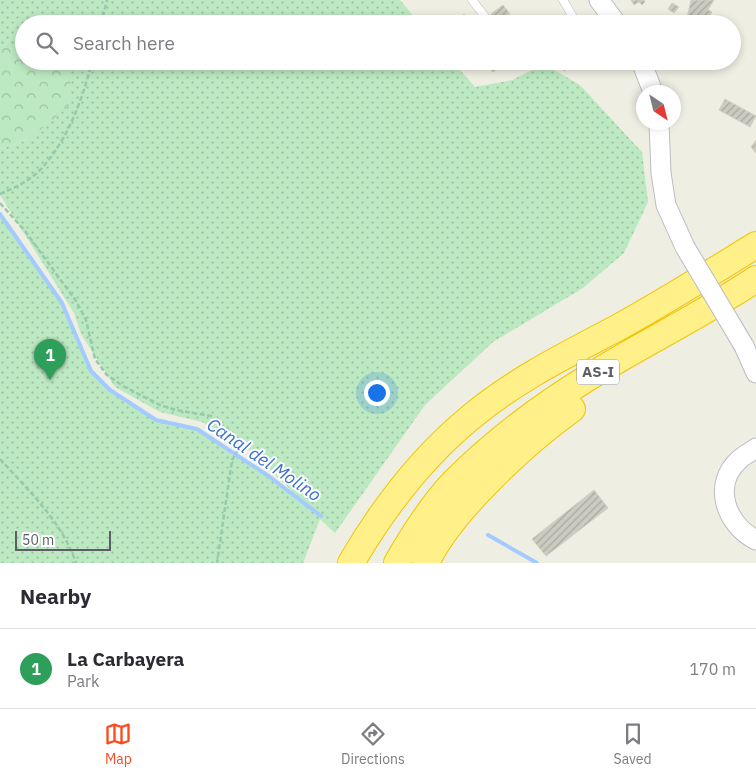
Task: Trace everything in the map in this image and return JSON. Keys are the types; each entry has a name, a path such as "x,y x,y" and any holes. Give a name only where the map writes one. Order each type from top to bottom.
{"highway":[{"name":"AS-I","path":"369,563 423,478 457,444 507,402 616,328 672,297 756,245"},
{"name":"AS-I","path":"397,563 430,511 453,483 510,432 588,377 727,298 756,279"},
{"path":"426,563 432,549 474,496 555,421 593,393 756,290"},
{"path":"351,563 374,524 417,468 471,417 526,377 616,328"}],"street":[{"path":"599,0 610,15"},
{"path":"644,70 650,85"},
{"path":"659,130 661,168 666,205 685,247 744,346 756,373"},
{"path":"756,448 738,460 728,476 724,495 727,509 734,524 745,534 756,540"}],"lane":[{"path":"472,0 484,15"},
{"path":"563,0 572,15"}],"path":[{"path":"103,15 107,0"},
{"path":"0,194 23,184 39,171 56,149 72,120 89,70"},
{"path":"0,203 25,231 76,301 86,320 91,348 101,369 123,386 160,405 211,416 242,443 232,460 217,563"},
{"path":"0,459 50,516 69,543 76,563"}],"green space":[{"path":"0,0 400,0 412,15 15,15 15,49 0,45"},
{"path":"0,45 15,49 15,70 71,70 69,106 29,139 0,149"},
{"path":"69,70 460,70 475,87 512,80 532,70 554,70 580,85 642,152 648,202 624,253 583,288 493,342 425,405 335,533 320,519 303,563 0,563 0,214 62,303 91,371 110,390 156,420 197,429 299,498 251,451 202,422 160,412 115,387 81,334 74,313 0,195 0,149 29,139"}],"building":[{"path":"631,0 644,0 645,2 642,5 639,2 634,5"},
{"path":"691,0 714,0 708,10 712,12 710,15 688,15"},
{"path":"672,3 679,7 674,13 668,9"},
{"path":"503,5 510,14 492,15"},
{"path":"725,99 756,116 750,127 719,110"},
{"path":"756,140 756,153 751,147"},
{"path":"594,490 608,508 546,556 532,539"}],"waterway":[{"name":"Canal del Molino","path":"0,214 62,303 91,371 110,390 156,420 197,429 270,477 321,516"},
{"name":"Canal del Molino","path":"488,535 537,563"}],"place":[{"name":"La Carbayera","path":"50,380"}]}
